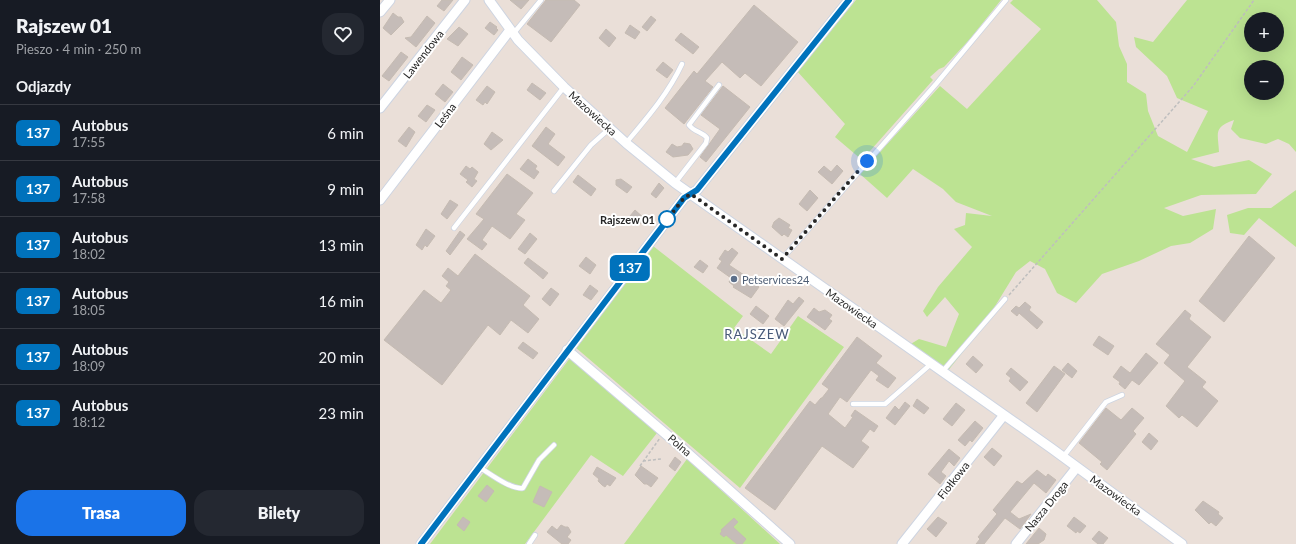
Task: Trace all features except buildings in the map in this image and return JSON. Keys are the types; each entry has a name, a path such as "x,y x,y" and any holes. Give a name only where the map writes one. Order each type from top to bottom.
{"street":[{"path":"380,12 390,0"},
{"name":"Lawendowa","path":"380,108 465,0"},
{"name":"Mazowiecka","path":"489,0 512,32 564,87 626,143 675,183 1063,457 1182,544"},
{"path":"421,544 684,198 697,190 849,0"},
{"name":"Leśna","path":"380,200 512,32"},
{"name":"Polna","path":"567,350 664,432 790,544"},
{"name":"Fiołkowa","path":"902,544 1004,415"},
{"name":"Nasza Droga","path":"1016,544 1077,467"}],"lane":[{"path":"512,32 541,0"},
{"path":"782,259 936,84 1006,0"},
{"path":"626,143 655,108 673,83 682,64"},
{"path":"675,183 706,143 707,138 705,135 689,125 719,85"},
{"path":"454,228 564,87"},
{"path":"554,190 591,145 610,128"},
{"path":"942,372 1005,299"},
{"path":"853,404 885,404 931,364"},
{"path":"1063,457 1106,402 1122,395"},
{"path":"479,466 518,489 523,488 539,460 554,445"},
{"path":"529,544 535,535"}],"path":[{"path":"1005,299 1194,85 1254,0"},
{"path":"640,466 664,432"},
{"path":"643,461 661,459"}],"green space":[{"path":"856,0 1001,0 970,39 944,67 939,69 930,77 933,80 862,160 835,137 845,124 796,70"},
{"path":"1013,0 1097,0 1116,22 1119,46 1127,64 1127,82 1146,94 1148,111 1158,136 1187,152 1208,111 1177,98 1167,76 1136,47 1134,37 1153,42 1187,0 1296,0 1296,152 1289,144 1278,139 1266,144 1240,138 1231,129 1234,120 1227,123 1220,128 1218,132 1219,152 1191,159 1214,167 1249,160 1272,174 1256,194 1201,195 1164,208 1183,216 1216,209 1213,229 1190,243 1171,246 1139,261 1102,274 1076,303 1057,293 1045,269 1030,261 1016,272 981,329 947,372 909,345 919,339 946,347 959,314 945,297 927,317 923,311 938,287 972,247 954,229 965,225 966,213 992,216 956,202 943,189 913,169 887,198 860,174 940,86 967,109 1041,29 1010,3"},
{"path":"1296,190 1296,247 1259,218 1244,235 1230,233 1227,215 1248,208 1271,208"},
{"path":"653,246 743,316 734,328 771,354 798,316 844,347 740,488 575,347"},
{"path":"570,358 657,433 623,476 591,455 525,544 430,544"},
{"path":"687,459 780,544 624,544"}],"bus line":[{"name":"137","path":"421,544 684,198 697,190 822,31 849,0"}],"place":[{"name":"Rajszew 01","path":"667,219"},
{"name":"Petservices24","path":"734,279"}],"district":[{"name":"RAJSZEW","path":"757,334"}],"route":[{"path":"667,219 666,221 684,198 691,194 782,259 867,161"}]}
